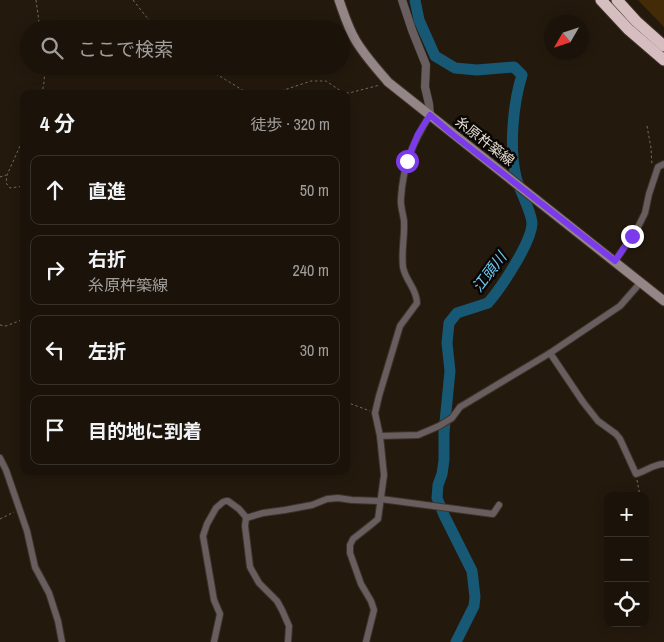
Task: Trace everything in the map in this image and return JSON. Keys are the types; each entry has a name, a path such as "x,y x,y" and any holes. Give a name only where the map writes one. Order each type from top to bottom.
{"highway":[{"path":"601,0 628,29 664,60"},
{"path":"617,0 636,21 664,46"}],"main road":[{"name":"糸原杵築線","path":"339,0 346,20"},
{"name":"糸原杵築線","path":"350,27 370,61 388,82 664,301"}],"street":[{"path":"366,642 374,610 361,584 350,552 350,545 353,539 378,519 384,475 380,436 375,413 400,326 417,302 416,293 407,278 404,268 402,245 404,221 400,199 407,161 418,134 430,115 426,87 426,65 402,0"},
{"path":"615,261 637,229 645,213 655,173 658,167 664,164"},
{"path":"380,436 418,435 439,426 452,418 460,407 550,353 620,306 641,282"},
{"path":"550,353 598,421 620,439 636,474 656,464 664,464"},
{"path":"0,458 27,531 35,567 49,593 58,621 62,642"},
{"path":"246,518 338,498 380,500 493,514 498,505"},
{"path":"214,642 220,614 214,600 203,536 216,508 223,502 228,501 246,516 245,526 250,567 259,583 277,601 282,610 289,626 288,642"}],"path":[{"path":"36,0 39,20"},
{"path":"133,0 149,20"},
{"path":"43,90 44,75"},
{"path":"218,75 242,90"},
{"path":"284,90 311,81 326,81 340,90"},
{"path":"350,94 388,82"},
{"path":"647,126 652,167"},
{"path":"20,146 7,175 6,184 10,188 20,187"},
{"path":"0,177 7,175"},
{"path":"0,325 6,326 20,321"},
{"path":"350,404 375,413"},
{"path":"636,474 640,492"},
{"path":"0,519 20,510"}],"shaded area":[{"path":"638,0 664,0 664,27"}],"waterway":[{"name":"江頭川","path":"415,0 419,20 435,56 455,68 477,70 514,67 522,75 516,99 512,139 516,177 530,213 532,224 527,242 521,253 488,303 457,313 449,323 447,343 450,371 444,432 444,460 437,498 472,571 475,597 474,606 456,642"}],"route":[{"path":"407,161 418,134 430,115 615,261 632,236"}]}
